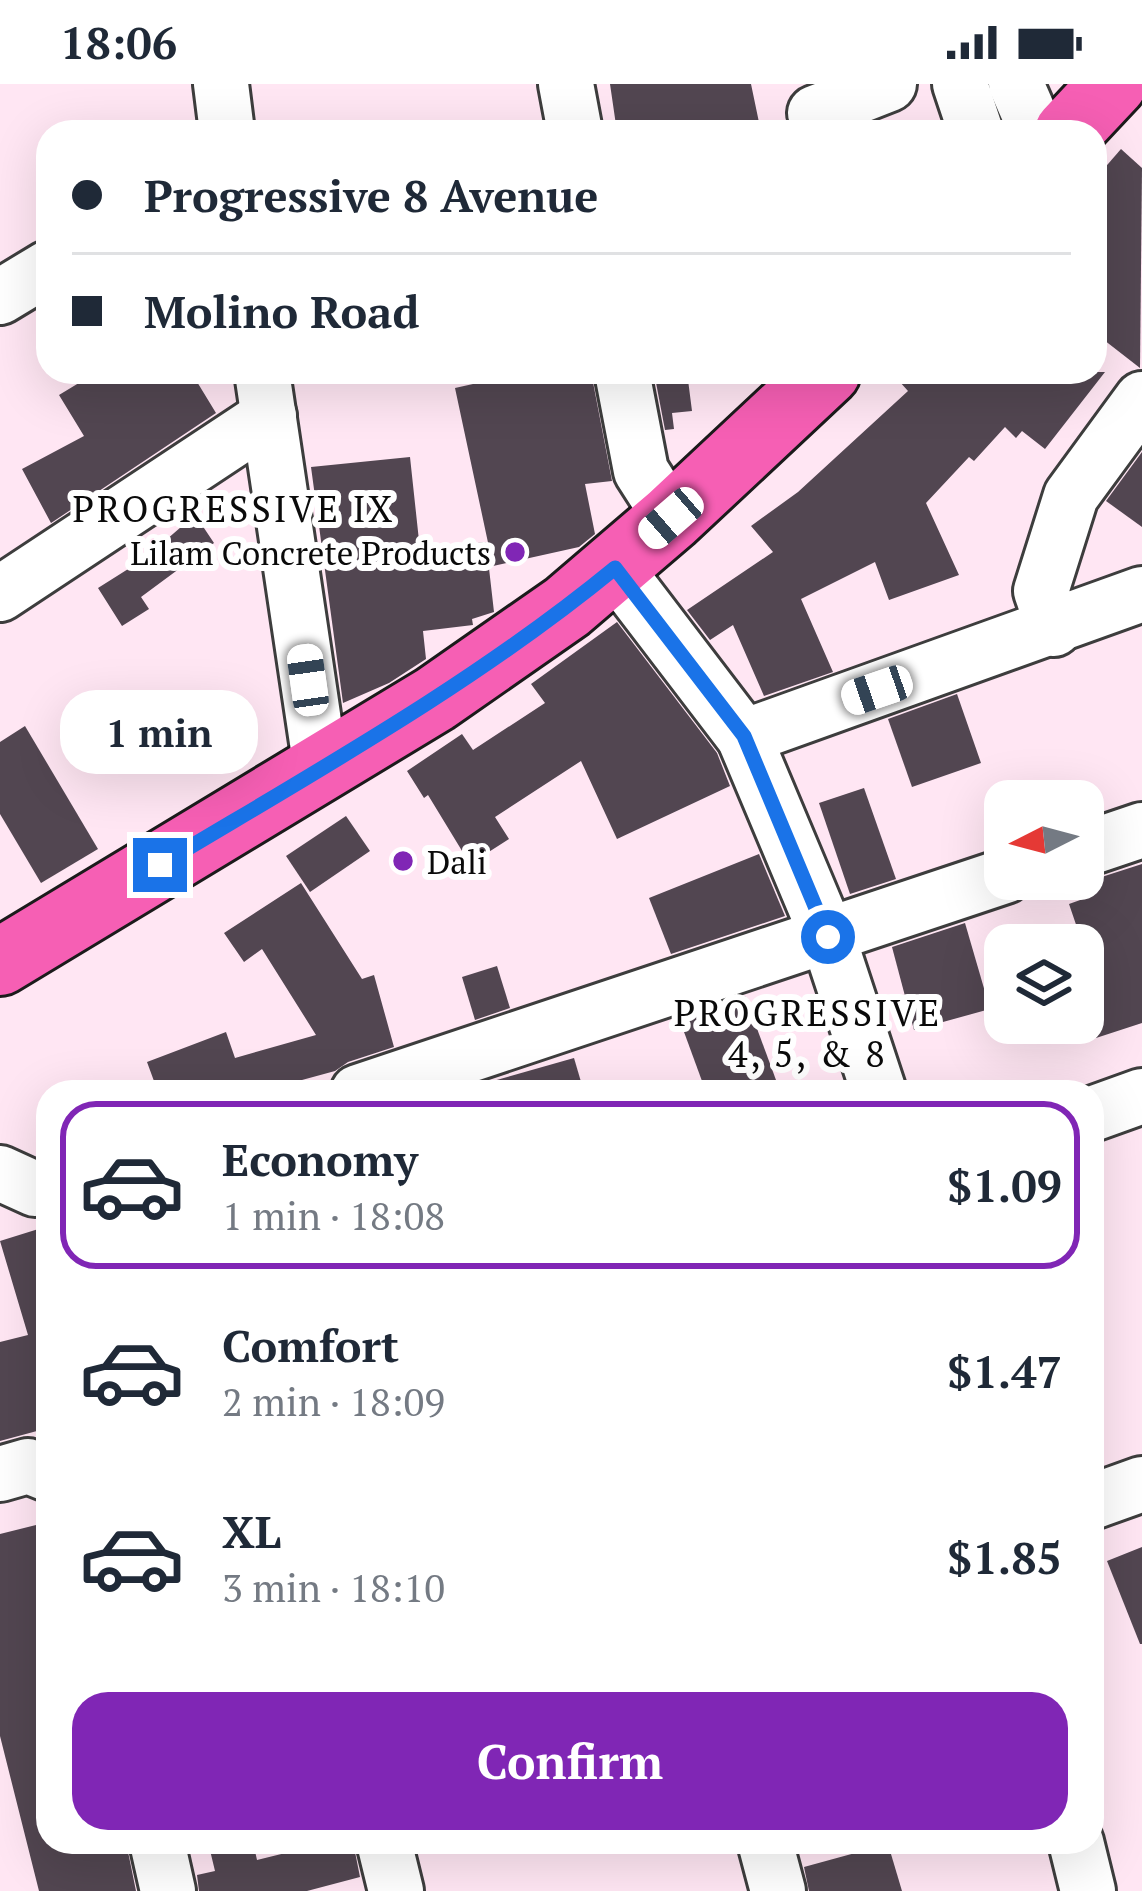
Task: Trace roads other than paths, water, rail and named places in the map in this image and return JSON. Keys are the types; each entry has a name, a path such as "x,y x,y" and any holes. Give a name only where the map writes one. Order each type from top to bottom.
{"main road":[{"path":"1079,120 1113,84"},
{"path":"0,962 435,699 567,607 814,384"}],"street":[{"path":"221,84 226,120"},
{"path":"566,84 573,120"},
{"path":"960,84 972,120"},
{"path":"1016,84 1032,120"},
{"path":"817,120 814,112 880,103"},
{"path":"0,297 36,275"},
{"path":"624,384 641,471 671,518"},
{"path":"0,594 265,394 321,769"},
{"path":"1054,628 1041,591 1071,496 1142,399"},
{"path":"615,568 744,736 828,937 876,1080"},
{"path":"744,736 1142,594"},
{"path":"1104,843 1142,830"},
{"path":"394,1080 984,883"},
{"path":"1104,1110 1142,1096"},
{"path":"0,1173 36,1188"},
{"path":"0,1474 28,1466 36,1469"},
{"path":"1104,1498 1142,1484"},
{"path":"161,1854 169,1891"},
{"path":"387,1854 397,1891"},
{"path":"768,1854 778,1891"},
{"path":"1079,1854 1088,1891"}],"place":[{"name":"Lilam Concrete Products","path":"515,552"},
{"name":"Dali","path":"403,861"}],"district":[{"name":"PROGRESSIVE IX","path":"234,508"},
{"name":"PROGRESSIVE 4, 5, & 8","path":"808,1032"}]}
